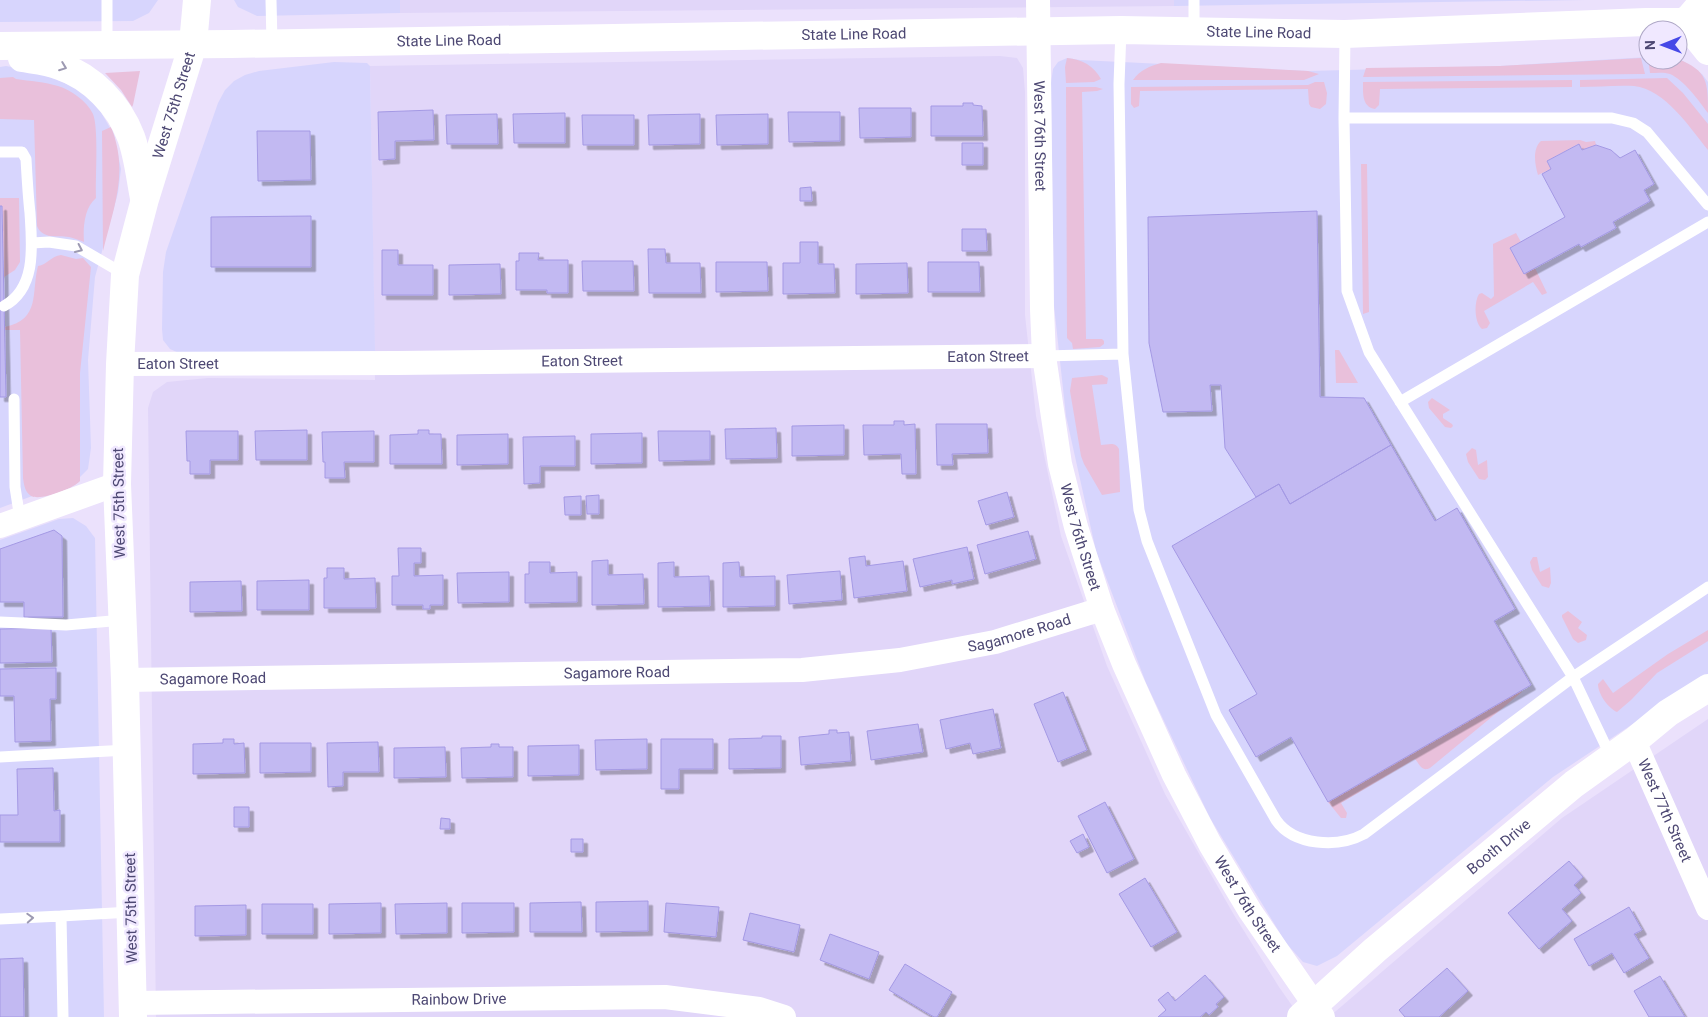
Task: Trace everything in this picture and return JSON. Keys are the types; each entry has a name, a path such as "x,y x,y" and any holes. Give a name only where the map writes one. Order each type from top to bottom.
{"main road":[{"name":"West 75th Street","path":"133,1010 125,680 117,484 124,275 145,199 193,44 197,0"},
{"name":"State Line Road","path":"0,47 1121,30 1345,34 1689,14"},
{"path":"1689,14 1708,51"},
{"path":"0,47 21,58 58,65 73,71 100,91 122,119 131,138 145,199"},
{"name":"Booth Drive","path":"1312,1013 1374,950 1574,784 1634,741 1668,713 1708,688"}],"street":[{"name":"West 76th Street","path":"1038,0 1044,356 1060,464 1076,526 1102,609 1124,664 1174,775 1210,844 1312,1013"},
{"path":"1689,14 1702,0"},
{"name":"Eaton Street","path":"120,364 1044,356"},
{"path":"10,522 117,484"},
{"name":"Sagamore Road","path":"125,680 802,670 900,660 995,642 1102,609"},
{"name":"West 77th Street","path":"1634,741 1708,908"},
{"name":"Rainbow Drive","path":"133,1010 365,999 665,997 759,1009 784,1017"}],"lane":[{"path":"107,0 107,46"},
{"path":"271,0 272,43"},
{"path":"1194,0 1194,32"},
{"path":"1121,30 1119,84 1123,354 1139,510 1147,541 1216,715 1281,828 1290,835 1309,841 1347,842 1364,834 1573,677 1708,587"},
{"path":"1345,34 1344,118 1347,290 1369,352 1573,677 1611,757"},
{"path":"1344,118 1621,119 1633,123 1647,132 1708,205"},
{"path":"0,152 22,152 26,158 32,243 30,270 26,282 11,302 4,306"},
{"path":"1400,402 1708,222"},
{"path":"32,243 62,243 76,246 124,275"},
{"path":"1044,356 1123,354"},
{"path":"10,522 15,487 14,399"},
{"path":"0,622 66,625 123,620"},
{"path":"0,757 127,750"},
{"path":"0,919 131,912"},
{"path":"61,916 63,1017"}],"shaded area":[{"path":"0,0 158,0 149,13 133,21 0,22"},
{"path":"234,0 400,0 400,13 257,16 238,7"},
{"path":"400,0 1174,0 1174,6 400,13"},
{"path":"1174,0 1585,0 1174,6"},
{"path":"1000,56 1017,58 1023,68 1025,92 1025,315 1036,416 1061,536 1107,666 1165,794 1234,915 1300,1017 156,1017 148,408 153,392 167,382 208,378 375,380 370,66"},
{"path":"1067,58 1308,71 1500,66 1638,58 1638,70 1688,70 1688,64 1702,74 1708,82 1708,674 1553,777 1337,956 1317,966 1303,962 1286,943 1210,818 1146,683 1096,551 1066,416 1054,306 1051,83 1053,69 1058,62"},
{"path":"1067,58 1087,64 1095,70 1101,79 1094,82 1066,83 1065,67"},
{"path":"1638,58 1638,70 1644,70 1645,74 1363,77 1366,68 1500,66"},
{"path":"334,62 367,63 370,66 375,351 181,354 170,349 163,340 162,329 163,272 166,252 218,103 225,90 234,81 259,71"},
{"path":"1161,63 1308,71 1319,74 1304,80 1133,80 1146,69"},
{"path":"1688,63 1701,73 1704,79 1708,93 1708,113 1681,81 1670,74 1650,73 1650,70 1688,70"},
{"path":"6,66 34,71 72,86 93,98 114,135 121,169 118,193 95,277 88,360 91,448 88,469 78,479 0,508 0,67"},
{"path":"140,71 132,107 121,90 105,73"},
{"path":"13,77 63,88 83,100 93,114 96,142 96,198 87,213 84,225 84,242 69,237 47,235 37,226 34,120 0,119 0,78"},
{"path":"1667,78 1683,93 1708,124 1708,150 1676,111 1656,94 1634,86 1580,87 1580,80"},
{"path":"1572,80 1572,87 1380,89 1379,105 1375,109 1365,103 1363,91 1363,82"},
{"path":"1315,82 1324,82 1327,93 1326,104 1320,109 1311,107 1309,104 1308,89 1140,91 1139,106 1134,108 1131,104 1131,87 1308,85"},
{"path":"1066,87 1096,87 1103,89 1082,92 1086,339 1102,339 1104,344 1100,347 1073,349 1072,343 1067,338"},
{"path":"111,127 119,159 119,174 115,204 103,251 102,131"},
{"path":"1580,140 1586,142 1595,141 1596,145 1582,150 1578,144 1547,161 1551,169 1538,175 1535,153 1541,141"},
{"path":"1361,164 1367,164 1369,312 1363,314"},
{"path":"0,198 19,198 20,262 15,270 4,277 2,206 0,206"},
{"path":"1516,233 1521,242 1510,248 1524,274 1535,268 1547,293 1542,295 1533,282 1484,311 1490,323 1487,328 1482,329 1477,322 1476,302 1479,294 1482,293 1491,299 1494,296 1493,244"},
{"path":"61,255 76,259 83,258 91,267 80,373 80,481 57,493 36,497 31,496 27,492 23,478 20,330 5,330 5,327 24,318 29,311 34,295 38,266"},
{"path":"1335,350 1339,350 1358,383 1336,383"},
{"path":"1102,375 1108,378 1107,384 1092,385 1101,445 1113,444 1119,449 1120,492 1102,495 1081,456 1070,391 1072,378"},
{"path":"1432,398 1450,410 1443,414 1443,418 1452,424 1451,428 1445,427 1429,408 1428,402"},
{"path":"1472,448 1476,450 1478,465 1487,460 1488,477 1485,480 1479,479 1468,462 1466,454"},
{"path":"73,518 86,526 95,538 104,1017 0,1017 0,540 59,519"},
{"path":"1533,557 1537,557 1540,572 1550,567 1551,583 1549,588 1542,586 1532,570 1530,562"},
{"path":"1568,611 1582,622 1578,628 1587,635 1586,640 1578,643 1573,639 1562,617"},
{"path":"1708,630 1708,641 1657,673 1617,712 1604,700 1598,684 1603,679 1613,693 1668,654"},
{"path":"1520,691 1522,692 1430,768 1423,768 1415,759 1341,803 1347,813 1346,818 1341,818 1328,802"},
{"path":"1708,719 1708,1017 1329,1017 1562,818"}],"building":[{"path":"963,103 973,103 973,105 982,106 983,136 931,136 931,106 963,106"},
{"path":"859,108 911,108 911,137 860,138"},
{"path":"433,110 434,140 395,141 395,159 379,160 378,112"},
{"path":"788,112 840,112 840,141 789,142"},
{"path":"565,113 565,143 514,143 513,114"},
{"path":"497,114 498,144 447,144 446,115"},
{"path":"700,114 700,144 649,145 648,115"},
{"path":"768,114 768,144 717,145 716,115"},
{"path":"582,115 634,115 634,145 583,145"},
{"path":"257,131 310,131 311,180 258,181"},
{"path":"962,143 983,143 983,165 962,165"},
{"path":"1579,144 1582,150 1596,145 1611,150 1620,158 1635,150 1654,184 1644,190 1650,201 1613,222 1616,228 1581,247 1579,244 1524,274 1510,248 1565,217 1542,174 1551,169 1547,161"},
{"path":"811,187 812,201 800,201 800,188"},
{"path":"0,206 2,206 6,397 0,397"},
{"path":"1317,211 1320,397 1364,398 1391,445 1290,504 1279,484 1256,497 1225,448 1221,385 1210,385 1212,411 1163,412 1149,343 1148,217"},
{"path":"311,216 311,267 211,267 211,217"},
{"path":"962,229 986,229 987,251 962,251"},
{"path":"800,242 818,242 818,264 834,264 835,293 783,294 783,263 800,263"},
{"path":"648,249 665,249 666,263 700,263 701,293 649,293"},
{"path":"382,250 398,250 398,265 433,265 433,295 382,295"},
{"path":"519,253 539,253 538,260 568,260 568,293 547,293 547,290 516,290 516,261 519,261"},
{"path":"582,261 633,261 634,291 583,291"},
{"path":"716,262 767,262 768,291 716,292"},
{"path":"928,262 979,262 980,292 928,292"},
{"path":"907,263 908,293 856,294 856,264"},
{"path":"500,264 501,294 449,295 449,265"},
{"path":"894,421 904,421 904,425 915,424 916,474 902,474 901,454 864,455 863,425 894,425"},
{"path":"936,424 987,424 988,453 952,454 953,465 937,465"},
{"path":"844,425 844,455 792,456 792,426"},
{"path":"776,428 777,458 726,459 725,429"},
{"path":"307,430 307,460 256,460 255,431"},
{"path":"418,430 429,430 429,434 441,434 442,464 390,464 390,435 418,434"},
{"path":"186,431 238,431 238,460 210,460 210,474 190,474 190,461 187,461"},
{"path":"374,431 374,462 344,462 345,478 325,478 322,432"},
{"path":"658,431 710,431 710,460 659,461"},
{"path":"642,433 642,463 591,464 591,434"},
{"path":"508,434 508,464 457,465 457,435"},
{"path":"575,436 575,466 540,466 540,483 524,484 523,437"},
{"path":"1391,445 1435,521 1457,508 1515,609 1494,621 1531,685 1328,802 1291,737 1256,757 1229,710 1257,694 1172,546 1279,484 1290,504"},
{"path":"1007,492 1014,517 986,525 978,501"},
{"path":"599,495 599,514 587,514 586,496"},
{"path":"581,496 581,515 565,515 564,497"},
{"path":"54,530 62,536 63,617 24,617 24,602 0,602 0,549"},
{"path":"1028,531 1036,559 985,574 977,545"},
{"path":"967,547 974,579 952,584 952,580 920,587 913,559"},
{"path":"398,548 421,548 421,563 414,563 414,576 443,575 443,605 430,605 430,609 423,609 423,605 392,605 392,576 399,576"},
{"path":"865,556 866,566 903,561 907,591 854,598 849,558"},
{"path":"608,560 608,575 643,574 644,604 592,605 592,561"},
{"path":"529,562 550,562 550,573 577,572 577,602 525,603 525,574 529,574"},
{"path":"674,562 674,577 709,576 710,606 658,607 658,563"},
{"path":"739,562 740,577 775,576 775,606 723,607 723,563"},
{"path":"327,568 344,568 344,579 375,578 376,608 324,608 324,578 327,578"},
{"path":"840,571 842,600 789,604 787,575"},
{"path":"509,572 509,602 458,603 457,573"},
{"path":"309,580 309,610 257,610 257,581"},
{"path":"241,581 242,611 190,612 190,582"},
{"path":"51,628 52,662 0,663 0,629"},
{"path":"56,668 56,699 50,699 51,741 15,742 14,696 0,696 0,669"},
{"path":"1063,692 1087,750 1058,762 1034,704"},
{"path":"993,709 1001,748 973,754 970,743 946,749 940,720"},
{"path":"918,724 923,752 871,760 867,731"},
{"path":"829,730 837,730 837,733 849,732 851,761 801,765 799,737 829,734"},
{"path":"762,736 781,736 781,768 729,769 729,739 762,738"},
{"path":"223,739 234,739 234,744 244,743 245,773 193,774 193,744 223,743"},
{"path":"647,739 647,769 596,770 595,740"},
{"path":"661,739 713,739 713,769 679,769 679,789 661,789"},
{"path":"378,742 379,772 343,772 343,786 328,787 327,743"},
{"path":"260,743 311,743 311,772 260,773"},
{"path":"491,744 499,744 499,747 513,747 513,777 462,778 461,748 491,747"},
{"path":"579,745 579,775 528,776 528,746"},
{"path":"445,747 446,777 394,778 394,748"},
{"path":"53,768 54,811 60,810 60,842 0,842 0,815 18,815 17,769"},
{"path":"1105,802 1134,859 1107,873 1078,816"},
{"path":"234,807 249,807 249,827 234,827"},
{"path":"441,818 450,819 450,829 440,829"},
{"path":"1083,834 1089,847 1077,853 1070,841"},
{"path":"571,839 583,839 583,852 571,852"},
{"path":"1569,861 1583,877 1574,885 1581,893 1562,909 1572,921 1539,949 1508,913"},
{"path":"1145,878 1177,932 1151,947 1119,894"},
{"path":"648,901 648,931 596,932 596,902"},
{"path":"581,902 582,932 530,932 530,903"},
{"path":"381,903 381,933 329,934 329,904"},
{"path":"447,903 447,933 396,934 395,904"},
{"path":"462,903 514,903 514,932 462,933"},
{"path":"666,903 719,907 716,937 664,932"},
{"path":"262,904 313,904 313,934 262,934"},
{"path":"246,905 246,935 195,936 195,906"},
{"path":"1629,907 1642,930 1634,934 1649,958 1624,973 1612,953 1589,966 1574,939"},
{"path":"750,913 800,925 794,952 743,940"},
{"path":"830,934 879,952 869,979 820,960"},
{"path":"23,958 24,1017 0,1017 0,959"},
{"path":"905,964 952,992 937,1017 889,990"},
{"path":"1447,968 1468,991 1439,1017 1405,1017 1399,1010"},
{"path":"1205,975 1224,997 1216,1004 1218,1007 1209,1015 1206,1012 1200,1017 1158,1017 1166,1010 1158,1000 1168,992 1175,1001"},
{"path":"1660,976 1685,1017 1649,1017 1634,991"}]}
